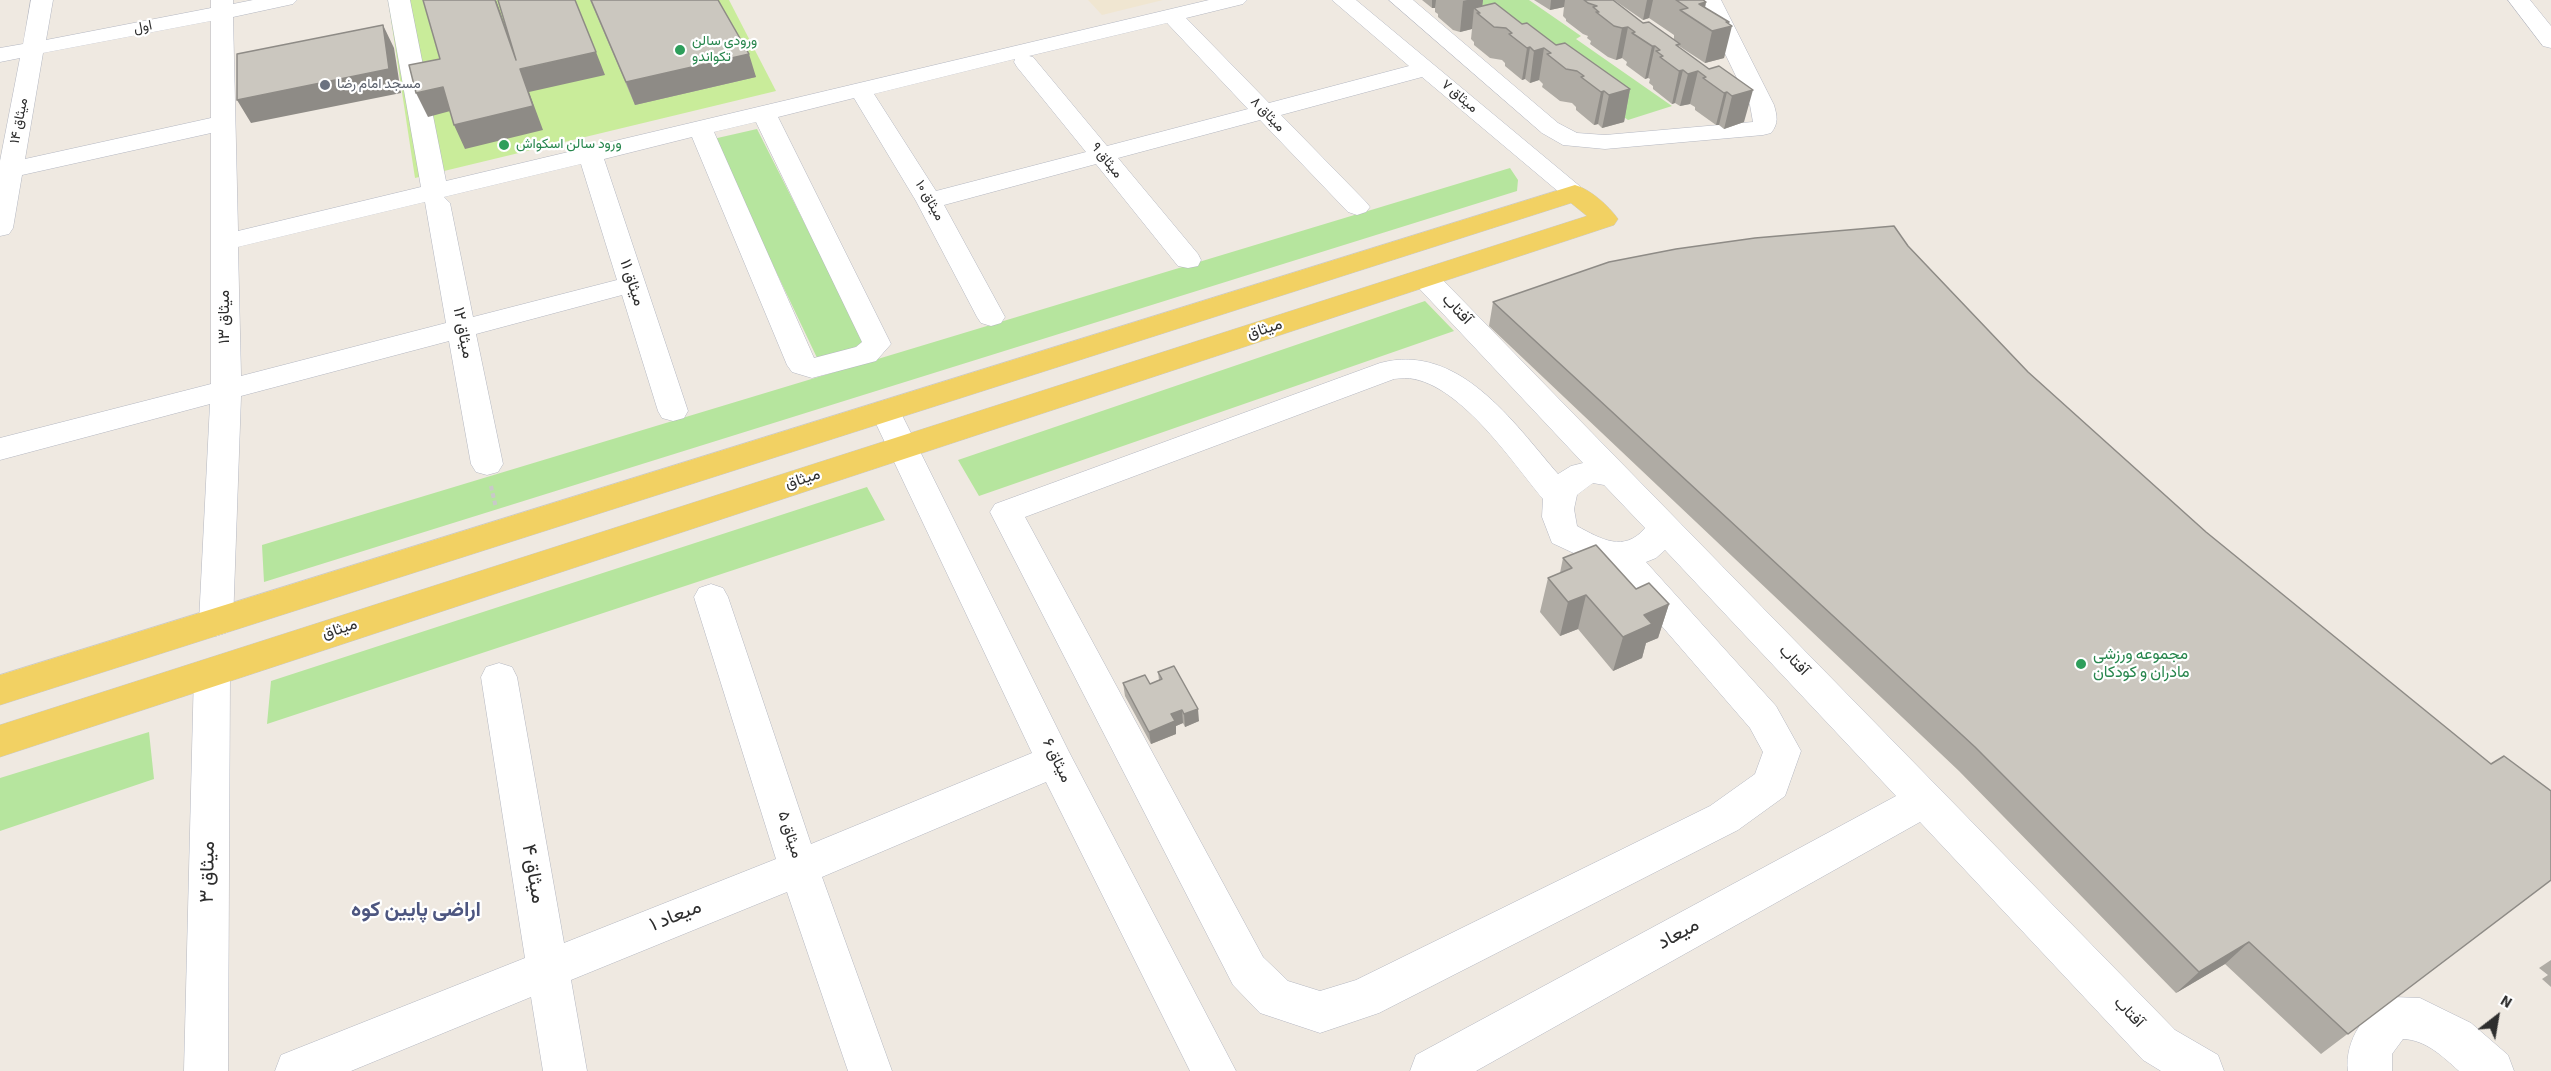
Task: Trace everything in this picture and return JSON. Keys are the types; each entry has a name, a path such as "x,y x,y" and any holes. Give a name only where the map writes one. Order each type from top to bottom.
{"main road":[{"name":"میثاق","path":"0,741 1605,219 1575,194"},
{"path":"0,690 1575,194"},
{"path":"212,672 216,622"}],"street":[{"name":"میثاق ۱۴","path":"0,228 6,171 34,49 42,0"},
{"name":"اول","path":"0,55 222,6 286,0"},
{"name":"میثاق ۱۲","path":"399,0 487,464"},
{"path":"224,242 436,197 590,155 1236,0"},
{"name":"میثاق ۷","path":"1343,0 1575,194"},
{"path":"1400,0 1550,128 1572,140 1605,142 1763,128 1766,118 1762,105 1710,0"},
{"path":"2519,0 2551,41"},
{"name":"میثاق ۱۳","path":"216,622 226,390 222,6"},
{"name":"میثاق ۸","path":"1178,23 1357,207"},
{"path":"1396,45 1440,35"},
{"name":"میثاق ۹","path":"1025,62 1188,260"},
{"path":"929,201 1426,69"},
{"name":"میثاق ۱۰","path":"860,90 929,201 990,316"},
{"path":"1737,99 1766,118"},
{"path":"700,128 802,365 812,368 866,354 877,344 764,113"},
{"path":"6,171 224,123"},
{"name":"میثاق ۱۱","path":"590,155 673,411"},
{"name":"آفتاب","path":"1425,278 2159,1045 2202,1071"},
{"path":"0,449 632,284"},
{"path":"1558,496 1474,400 1454,383 1432,372 1407,368 1390,370 1006,512 1248,971 1275,998 1320,1012 1364,998 1724,818 1771,784 1782,751 1763,717 1619,555"},
{"name":"میثاق ۶","path":"885,411 1055,761 1214,1071"},
{"path":"1617,478 1601,472 1589,472 1569,481 1558,496 1558,517 1564,534 1588,547 1619,555 1641,551 1654,540 1664,526"},
{"name":"میثاق ۵","path":"711,597 799,868 870,1071"},
{"name":"میثاق ۳","path":"206,1071 212,672"},
{"name":"میثاق ۴","path":"499,676 565,1071"},
{"name":"میعاد ۱","path":"297,1071 799,868 1055,761"},
{"name":"میعاد","path":"1432,1071 1926,800"},
{"path":"2370,1071 2374,1040 2393,1018 2420,1019 2455,1038 2492,1071"}],"path":[{"path":"487,464 501,532"}],"shaded area":[{"path":"1088,0 1163,0 1102,15"}],"green space":[{"path":"388,0 729,0 776,91 415,178"},
{"path":"1462,0 1529,0 1581,36 1576,39 1672,106 1628,120"},
{"path":"757,129 865,343 819,362 713,139"},
{"path":"1510,168 1518,180 1517,191 264,582 262,545"},
{"path":"1425,301 1454,331 979,496 958,460"},
{"path":"867,487 885,520 267,724 271,681"},
{"path":"149,732 154,779 0,831 0,778"}],"building":[{"path":"423,0 495,0 516,60 498,0 575,0 596,52 520,69 533,106 454,125 443,87 416,93 409,65 440,59"},
{"path":"591,0 718,0 749,54 626,82"},
{"path":"1584,0 1613,0 1643,23 1649,22 1680,44 1676,45 1709,69 1719,66 1753,90 1732,96 1703,78 1706,77 1698,71 1688,74 1683,70 1679,71 1660,57 1663,56 1656,51 1660,50 1655,46 1632,33 1635,32 1628,27 1614,26 1596,12 1599,12 1593,7 1597,6"},
{"path":"1676,0 1703,0 1706,2 1699,4 1732,26 1712,31 1680,10 1688,8"},
{"path":"1495,3 1522,24 1527,23 1556,45 1565,43 1630,89 1609,95 1604,91 1601,92 1581,77 1584,76 1577,71 1566,69 1547,54 1551,53 1544,48 1534,51 1530,47 1527,48 1509,34 1512,33 1506,28 1494,27 1474,8"},
{"path":"383,25 389,69 237,100 237,54"},
{"name":"مجموعه ورزشی مادران و کودکان","path":"1894,226 1908,246 2028,372 2206,532 2491,764 2504,756 2551,791 2551,880 2348,1034 2249,942 2199,972 1975,747 1493,302 1609,262 1676,249 1755,238"},
{"path":"1596,545 1636,589 1649,583 1669,604 1644,615 1652,624 1623,637 1586,595 1568,602 1548,578 1572,568 1563,558"},
{"path":"1174,666 1198,709 1184,714 1182,710 1171,714 1175,721 1149,732 1123,683 1145,675 1150,684 1162,679 1158,672"}],"place":[{"name":"ورودی سالن تکواندو","path":"680,50"},
{"name":"مسجد امام رضا","path":"325,85"},
{"name":"ورود سالن اسکواش","path":"504,145"},
{"name":"مجموعه ورزشی مادران و کودکان","path":"2081,664"}],"district":[{"name":"اراضی پایین کوه","path":"416,911"}]}
